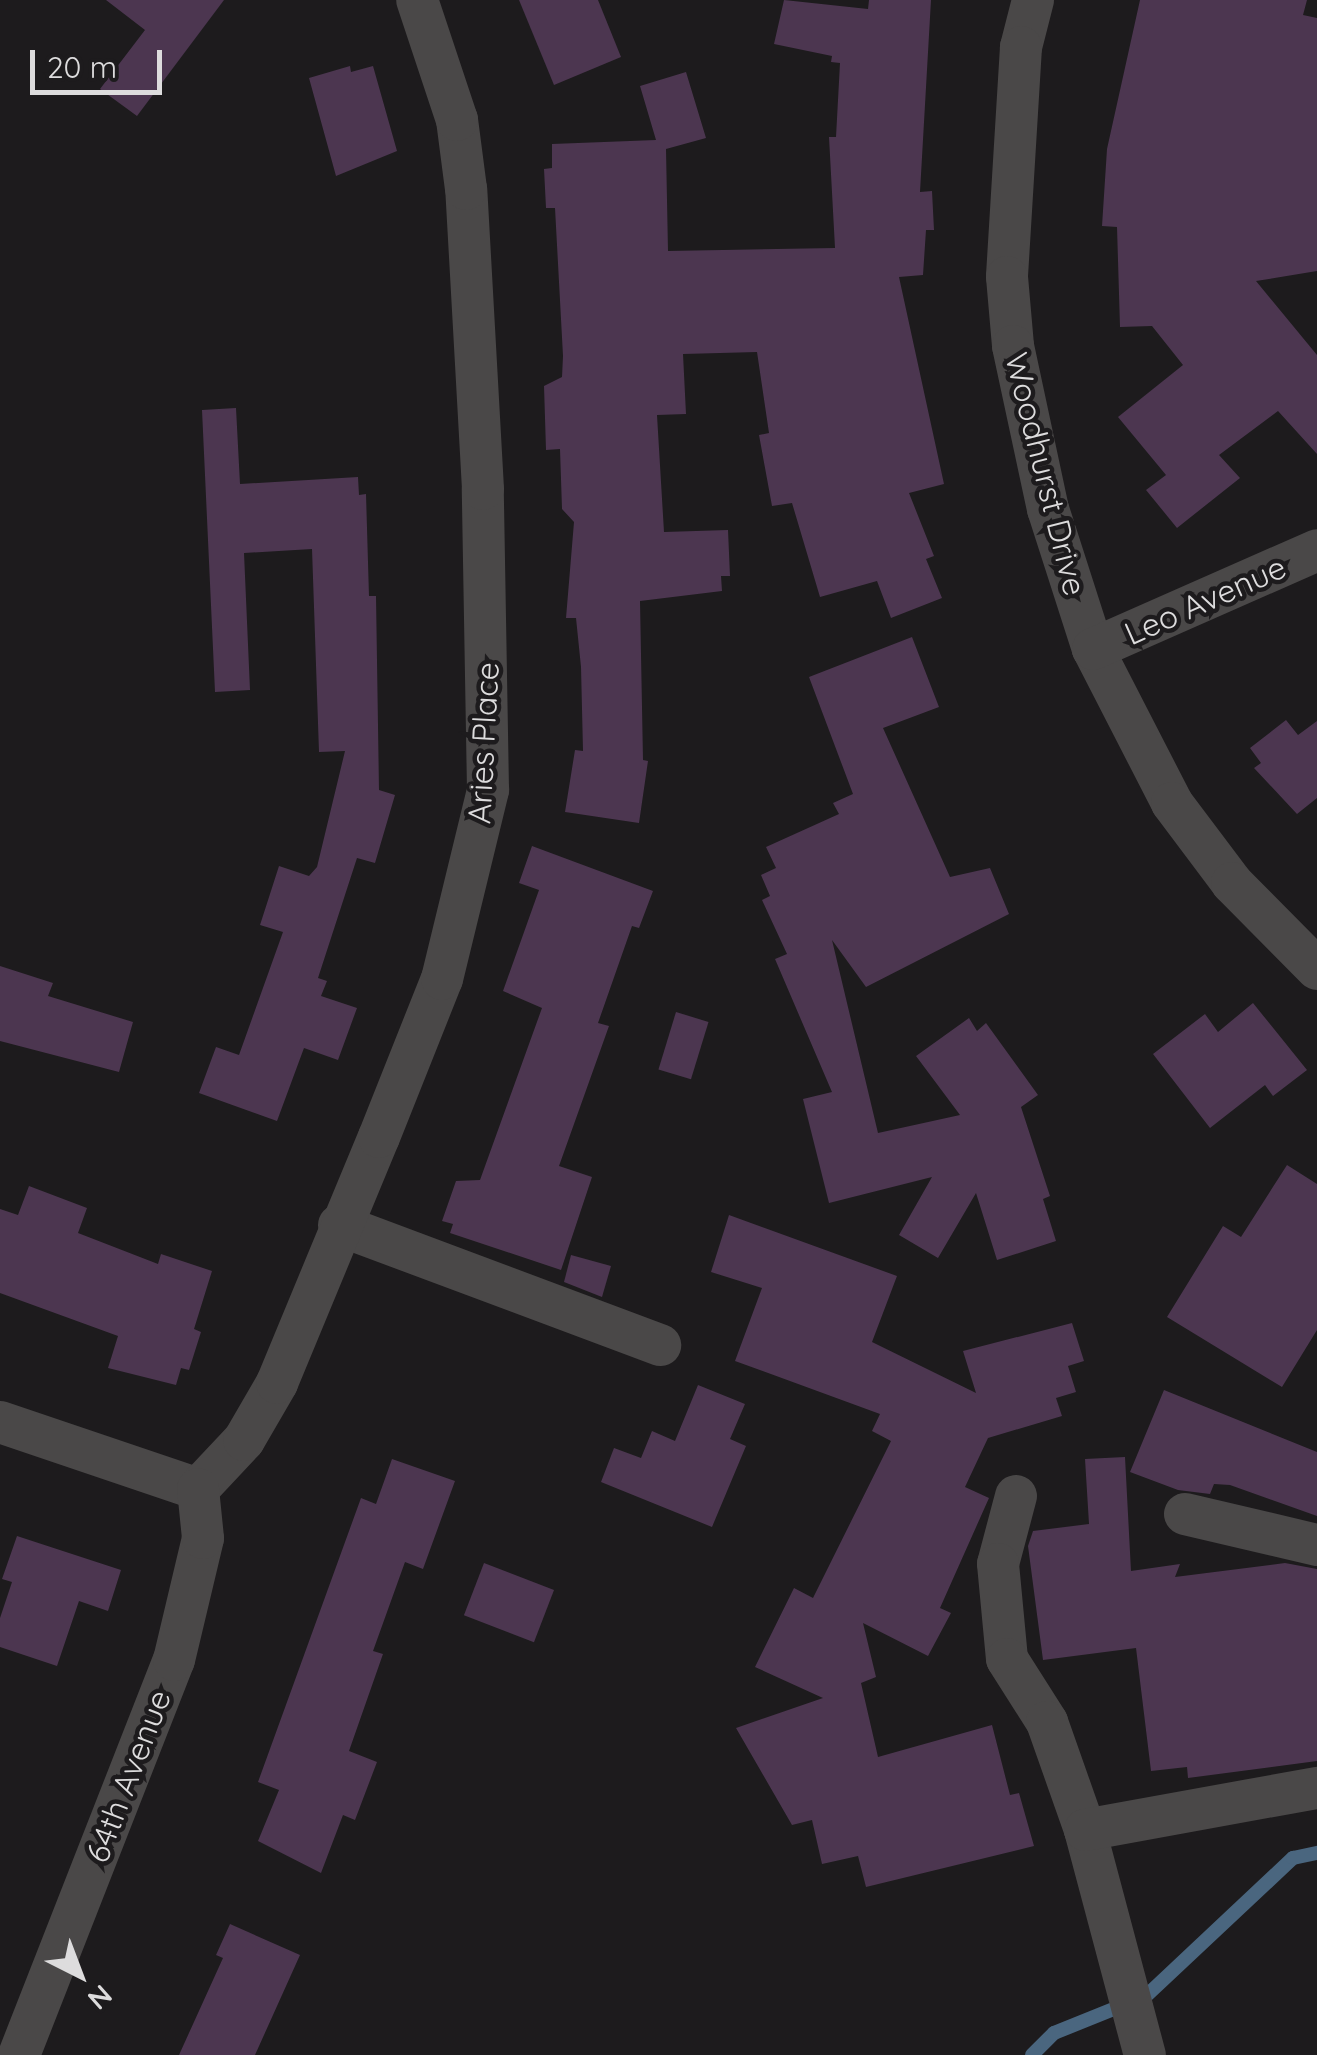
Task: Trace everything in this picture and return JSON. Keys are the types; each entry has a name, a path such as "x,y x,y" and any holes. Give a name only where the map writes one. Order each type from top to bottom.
{"street":[{"name":"Aries Place","path":"198,1489 244,1440 277,1383 442,979 488,790 484,527 466,189 458,120 417,0"},
{"name":"Woodhurst Drive","path":"1033,0 1022,46 1010,165 1012,346 1048,509 1093,649 1172,803 1232,883 1317,969"},
{"name":"Leo Avenue","path":"1093,649 1317,550"},
{"path":"339,1226 660,1344"},
{"path":"0,1422 198,1489"},
{"name":"64th Avenue","path":"19,2055 174,1660 203,1538 198,1489"},
{"path":"1016,1496 998,1564 1007,1659 1048,1722 1085,1830 1145,2055"},
{"path":"1185,1514 1317,1545"},
{"path":"1085,1830 1317,1788"}],"building":[{"path":"106,0 224,0 137,116 100,89 145,30"},
{"path":"519,0 598,0 621,57 554,85"},
{"path":"784,0 868,9 869,0 931,0 920,192 932,191 934,230 926,230 923,275 899,277 944,484 909,493 934,556 926,559 942,598 891,618 877,581 820,597 792,503 772,506 759,435 769,433 757,352 683,354 686,414 657,415 664,532 728,530 730,576 721,576 722,591 640,601 643,760 648,761 639,823 565,812 575,750 583,751 581,667 576,618 566,618 574,522 562,509 560,449 546,450 544,386 562,377 563,356 555,208 546,208 544,169 552,168 552,144 656,140 640,86 686,72 706,138 666,149 668,251 835,248 829,137 836,137 840,63 831,62 832,56 774,44"},
{"path":"1140,0 1307,0 1303,15 1317,18 1317,271 1256,281 1317,355 1317,454 1278,411 1219,455 1240,478 1177,528 1146,490 1166,475 1118,417 1183,365 1152,326 1120,327 1117,227 1102,226 1107,149"},
{"path":"350,66 351,72 373,66 397,151 336,176 309,78"},
{"path":"236,408 240,484 358,477 359,495 366,494 369,596 376,596 379,790 395,795 375,863 357,858 318,978 327,981 321,996 357,1008 338,1060 304,1048 277,1121 199,1093 216,1047 239,1055 283,932 260,925 279,866 309,876 317,867 345,751 319,752 312,549 244,553 250,690 215,692 202,410"},
{"path":"912,637 939,707 883,728 950,877 990,868 1009,914 866,987 832,940 878,1133 960,1115 916,1056 969,1018 977,1031 986,1023 1038,1095 1021,1107 1050,1196 1043,1199 1056,1241 997,1260 976,1193 938,1258 899,1235 932,1177 829,1203 803,1099 832,1092 775,959 787,954 762,900 770,896 761,875 776,868 766,847 839,814 833,803 853,794 809,677"},
{"path":"1286,720 1298,735 1317,721 1317,798 1297,814 1254,768 1261,763 1250,748"},
{"path":"532,846 653,891 639,928 632,926 598,1023 609,1026 559,1166 592,1177 561,1270 450,1233 453,1224 442,1221 456,1181 480,1180 542,1008 503,991 539,890 519,883"},
{"path":"0,966 53,983 48,996 133,1022 119,1072 0,1041"},
{"path":"1253,1003 1307,1070 1273,1096 1265,1085 1210,1128 1153,1054 1205,1014 1218,1032"},
{"path":"676,1012 709,1022 691,1079 658,1069"},
{"path":"1287,1165 1317,1184 1317,1330 1282,1387 1167,1317 1223,1226 1241,1237"},
{"path":"29,1186 87,1208 78,1233 158,1264 161,1254 212,1271 194,1329 201,1332 189,1370 181,1368 176,1385 108,1368 118,1336 0,1293 0,1209 18,1215"},
{"path":"729,1215 897,1276 872,1342 976,1393 963,1351 1072,1323 1084,1361 1068,1366 1076,1392 1056,1398 1062,1416 988,1438 965,1487 989,1498 940,1608 951,1613 928,1656 863,1623 876,1677 861,1683 878,1757 992,1725 1010,1795 1019,1793 1034,1846 866,1887 858,1856 822,1864 812,1820 792,1825 736,1728 823,1698 755,1667 794,1588 813,1598 891,1441 872,1431 880,1414 735,1361 762,1288 711,1272"},
{"path":"571,1255 611,1266 602,1297 564,1282"},
{"path":"698,1385 745,1404 730,1439 746,1446 712,1527 601,1482 614,1448 641,1458 652,1431 675,1441"},
{"path":"1164,1390 1317,1452 1317,1516 1230,1485 1214,1484 1210,1494 1178,1490 1130,1472"},
{"path":"1125,1457 1131,1571 1180,1564 1175,1577 1285,1563 1317,1569 1317,1761 1188,1778 1187,1767 1151,1771 1136,1648 1043,1660 1028,1546 1033,1531 1089,1524 1085,1459"},
{"path":"392,1459 455,1481 423,1569 405,1562 373,1651 383,1654 349,1751 377,1762 355,1820 343,1815 321,1873 258,1841 279,1790 258,1782 361,1498 376,1504"},
{"path":"17,1536 121,1570 108,1611 79,1601 57,1666 0,1647 0,1618 12,1582 2,1579"},
{"path":"484,1563 554,1590 534,1642 464,1615"},
{"path":"230,1924 300,1955 255,2055 179,2055 223,1958 216,1955"}],"waterway":[{"path":"1032,2055 1054,2033 1146,1996 1293,1858 1317,1853"}]}
